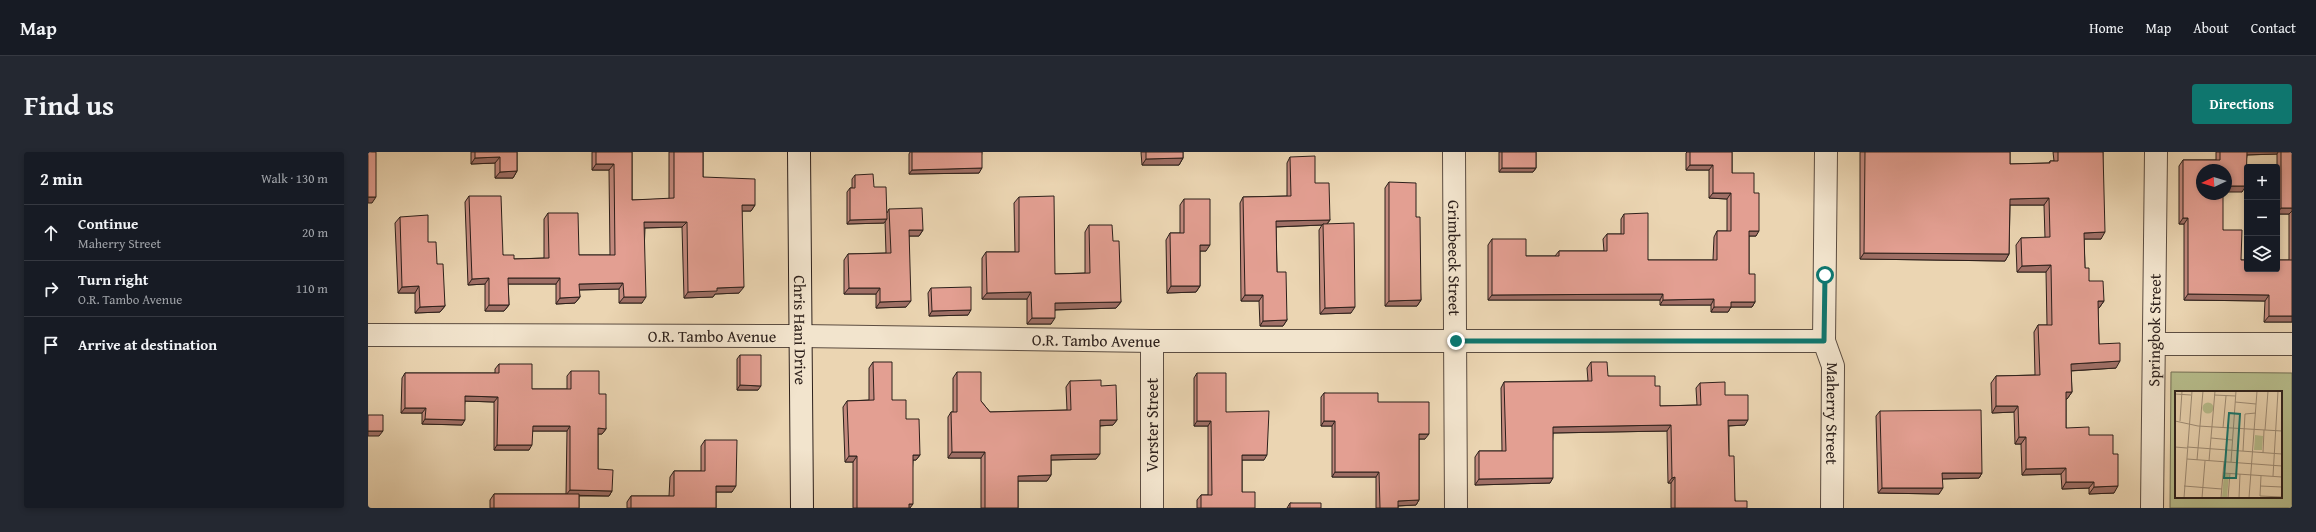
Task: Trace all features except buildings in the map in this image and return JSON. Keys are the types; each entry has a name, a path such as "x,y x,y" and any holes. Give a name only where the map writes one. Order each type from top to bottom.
{"street":[{"name":"Chris Hani Drive","path":"799,152 802,508"},
{"name":"Grimbeeck Street","path":"1454,152 1456,508"},
{"name":"Maherry Street","path":"1826,152 1824,341 1833,366 1832,508"},
{"name":"Springbok Street","path":"2152,508 2156,152"},
{"name":"O.R. Tambo Avenue","path":"368,335 801,336 1152,341 1824,341"},
{"name":"Vorster Street","path":"1152,341 1152,508"},
{"path":"2155,344 2292,344"}],"green space":[{"path":"2171,372 2292,373 2292,508 2170,508"}],"route":[{"path":"1456,341 1824,341 1825,275"}]}
